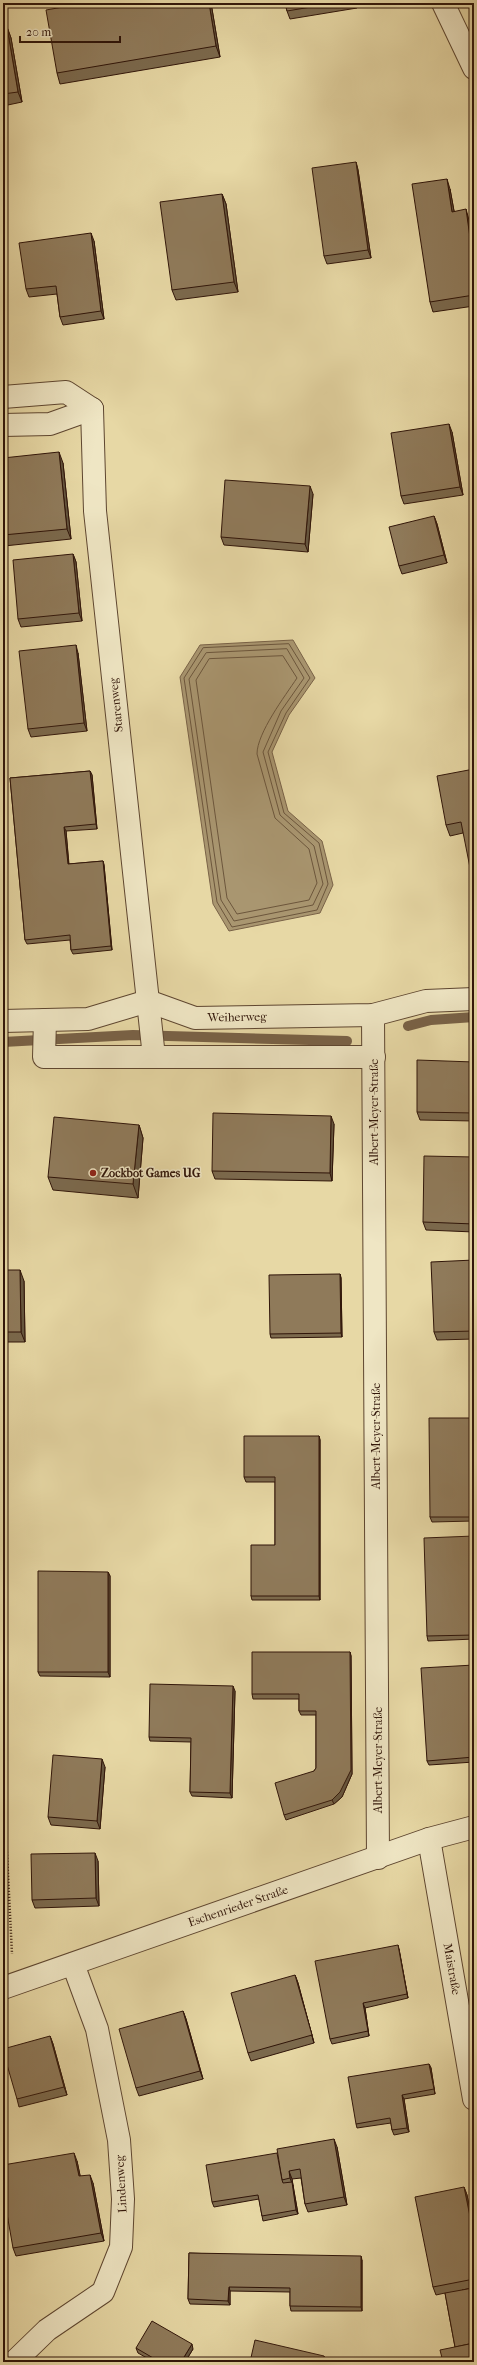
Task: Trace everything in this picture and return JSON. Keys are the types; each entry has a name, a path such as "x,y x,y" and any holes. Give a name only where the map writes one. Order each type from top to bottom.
{"street":[{"path":"443,3 474,68"},
{"path":"3,397 66,392 92,409"},
{"path":"3,425 50,424 92,409"},
{"name":"Starenweg","path":"92,409 95,512 153,1053"},
{"name":"Weiherweg","path":"148,1010 195,1018 373,1015 426,1001 474,999"},
{"path":"3,1021 45,1024 148,1010"},
{"name":"Albert-Meyer-Straße","path":"373,1015 378,1858"},
{"path":"45,1024 44,1057 153,1053 374,1056"},
{"name":"Eschenrieder Straße","path":"3,1988 429,1839 474,1827"},
{"name":"Maistraße","path":"429,1839 474,2099"},
{"name":"Lindenweg","path":"14,2362 47,2330 103,2292 121,2247 123,2199 118,2140 97,2029 73,1964"}],"path":[{"path":"3,1774 12,1955"}],"water":[{"path":"293,640 315,678 289,715 272,752 288,811 322,841 333,885 320,913 229,931 213,904 180,677 200,645"}],"building":[{"path":"86,3 209,3 216,46 57,73 46,10"},
{"path":"285,3 335,3 287,11"},
{"path":"7,27 18,92 3,94 3,28"},
{"path":"356,162 368,250 324,256 312,168"},
{"path":"447,179 452,212 466,209 474,266 474,295 430,302 412,184"},
{"path":"222,194 234,282 172,290 160,202"},
{"path":"91,233 101,311 60,317 56,286 26,289 19,243"},
{"path":"449,424 460,487 401,496 391,433"},
{"path":"59,452 67,529 3,535 3,458"},
{"path":"225,480 310,486 305,544 221,537"},
{"path":"434,516 444,555 399,566 389,527"},
{"path":"73,554 79,613 18,619 13,560"},
{"path":"76,645 84,723 28,729 19,651"},
{"path":"474,769 474,888 461,822 446,825 437,776"},
{"path":"90,771 96,824 64,827 68,864 103,861 111,946 71,950 70,935 25,940 10,778"},
{"path":"417,1060 474,1062 474,1113 417,1112"},
{"path":"213,1113 331,1116 330,1173 212,1171"},
{"path":"54,1117 139,1125 133,1184 48,1177"},
{"path":"424,1156 474,1157 474,1224 423,1222"},
{"path":"474,1260 474,1331 434,1332 431,1262"},
{"path":"3,1270 20,1270 21,1332 3,1332"},
{"path":"340,1274 341,1333 270,1334 269,1275"},
{"path":"429,1418 474,1418 474,1517 430,1517"},
{"path":"244,1436 319,1436 319,1596 251,1596 251,1545 275,1545 275,1477 244,1477"},
{"path":"474,1536 474,1635 427,1636 424,1538"},
{"path":"38,1571 108,1572 108,1672 38,1672"},
{"path":"252,1652 350,1652 351,1770 340,1792 332,1800 284,1815 275,1783 314,1771 316,1768 316,1711 299,1711 299,1694 252,1694"},
{"path":"474,1665 474,1757 427,1761 421,1668"},
{"path":"150,1684 233,1686 230,1793 190,1792 191,1738 149,1737"},
{"path":"53,1755 102,1759 97,1821 48,1817"},
{"path":"95,1853 96,1898 32,1900 31,1854"},
{"path":"398,1945 407,1994 363,2003 368,2031 330,2039 315,1961"},
{"path":"295,1975 312,2035 248,2053 231,1993"},
{"path":"183,2011 200,2071 136,2088 119,2029"},
{"path":"50,2036 64,2087 17,2099 3,2049"},
{"path":"429,2064 434,2089 402,2095 407,2128 392,2130 390,2118 356,2124 348,2077"},
{"path":"334,2139 344,2197 305,2204 300,2169 289,2171 290,2178 282,2180 277,2149"},
{"path":"74,2153 79,2176 90,2175 101,2233 13,2248 3,2191 3,2165"},
{"path":"277,2153 283,2183 292,2182 296,2210 262,2216 258,2195 212,2202 206,2165"},
{"path":"464,2187 474,2236 474,2279 433,2287 415,2197"},
{"path":"189,2253 361,2256 361,2307 290,2306 290,2288 229,2287 228,2301 188,2299"},
{"path":"473,2288 474,2343 455,2347 445,2293"},
{"path":"152,2321 192,2344 181,2362 160,2362 136,2348"},
{"path":"255,2340 324,2356 323,2362 250,2362"},
{"path":"474,2343 474,2362 443,2362 440,2350"}],"waterway":[{"path":"408,1026 431,1020 474,1017"},
{"path":"3,1042 133,1035 347,1041"}],"place":[{"name":"Zockbot Games UG","path":"93,1173"}]}
